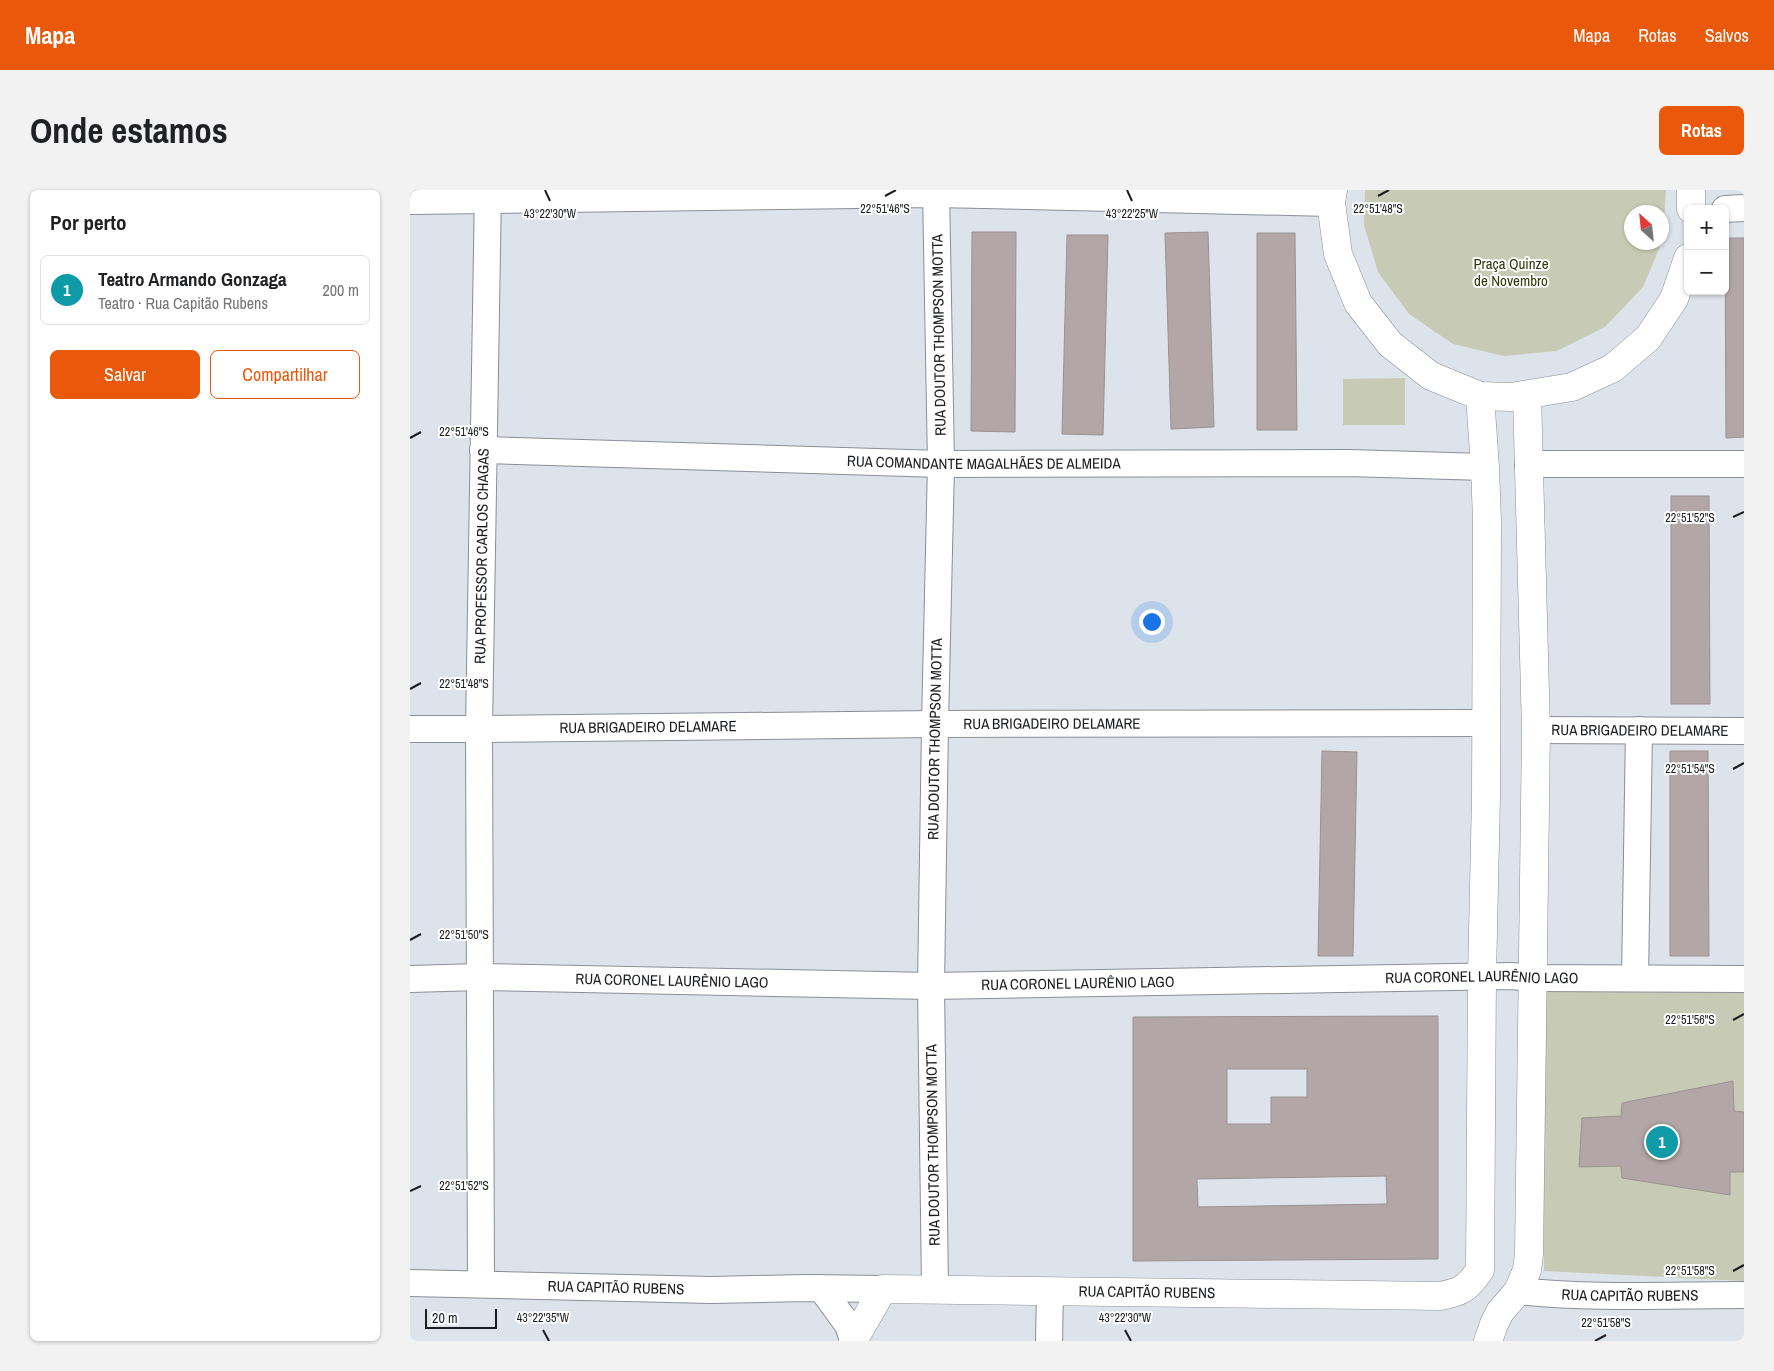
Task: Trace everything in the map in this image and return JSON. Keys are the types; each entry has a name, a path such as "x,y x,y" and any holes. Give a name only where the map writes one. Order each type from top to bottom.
{"main road":[{"path":"1691,190 1691,205"},
{"path":"1332,196 1338,254 1358,303 1390,344 1431,376 1480,396 1510,397 1572,387 1614,368 1648,338 1674,299 1684,270"},
{"path":"1488,1341 1500,1312 1518,1291 1527,1270 1529,1254 1536,730 1527,395"},
{"path":"1480,396 1486,467 1487,520 1482,977"},
{"name":"RUA CAPITÃO RUBENS","path":"883,1289 1440,1296 1454,1293 1470,1285 1480,1270 1482,977"},
{"path":"853,1341 883,1289"}],"street":[{"path":"410,201 489,195 936,192 1332,196"},
{"name":"RUA DOUTOR THOMPSON MOTTA","path":"934,1289 931,986 941,464 936,192"},
{"name":"RUA PROFESSOR CARLOS CHAGAS","path":"481,1284 479,730 489,195"},
{"path":"1729,209 1744,208"},
{"name":"RUA COMANDANTE MAGALHÃES DE ALMEIDA","path":"483,450 941,464 1348,463 1486,467"},
{"path":"1528,464 1744,464"},
{"name":"RUA BRIGADEIRO DELAMARE","path":"410,728 479,730 935,724 1486,723"},
{"name":"RUA BRIGADEIRO DELAMARE","path":"1536,730 1744,730"},
{"path":"1636,978 1639,730"},
{"name":"RUA CORONEL LAURÊNIO LAGO","path":"410,979 480,977 931,986 1511,976 1532,978 1744,979"},
{"name":"RUA CAPITÃO RUBENS","path":"410,1283 711,1290 883,1289"},
{"path":"821,1288 844,1319 853,1341"},
{"path":"1049,1341 1050,1291"},
{"name":"RUA CAPITÃO RUBENS","path":"1518,1291 1578,1294 1744,1295"}],"green space":[{"name":"Praça Quinze de Novembro","path":"1365,190 1666,190 1665,205 1624,205 1624,250 1659,250 1643,287 1605,327 1557,351 1504,356 1453,344 1409,314 1378,272 1364,225"},
{"path":"1405,378 1405,425 1343,425 1343,379"},
{"path":"1540,987 1744,989 1744,1281 1544,1271"}],"building":[{"path":"972,232 1016,232 1015,432 971,431"},
{"path":"1208,232 1214,427 1171,429 1165,233"},
{"path":"1257,233 1295,233 1297,430 1257,430"},
{"path":"1067,235 1108,235 1103,435 1062,434"},
{"path":"1729,238 1744,238 1744,437 1726,438 1725,295 1729,295"},
{"path":"1671,496 1709,496 1710,704 1671,704"},
{"path":"1322,751 1357,752 1353,956 1318,956"},
{"path":"1670,751 1708,751 1709,956 1670,956"},
{"path":"1438,1016 1438,1259 1133,1261 1133,1017","holes":["1227,1069 1307,1069 1307,1097 1271,1097 1271,1124 1227,1124","1386,1176 1387,1204 1198,1207 1197,1179"]},
{"path":"1733,1081 1734,1111 1744,1112 1744,1172 1730,1172 1730,1195 1622,1178 1621,1166 1579,1167 1582,1118 1621,1116 1622,1103"}],"place":[{"name":"Teatro Armando Gonzaga","path":"1662,1142"}]}
